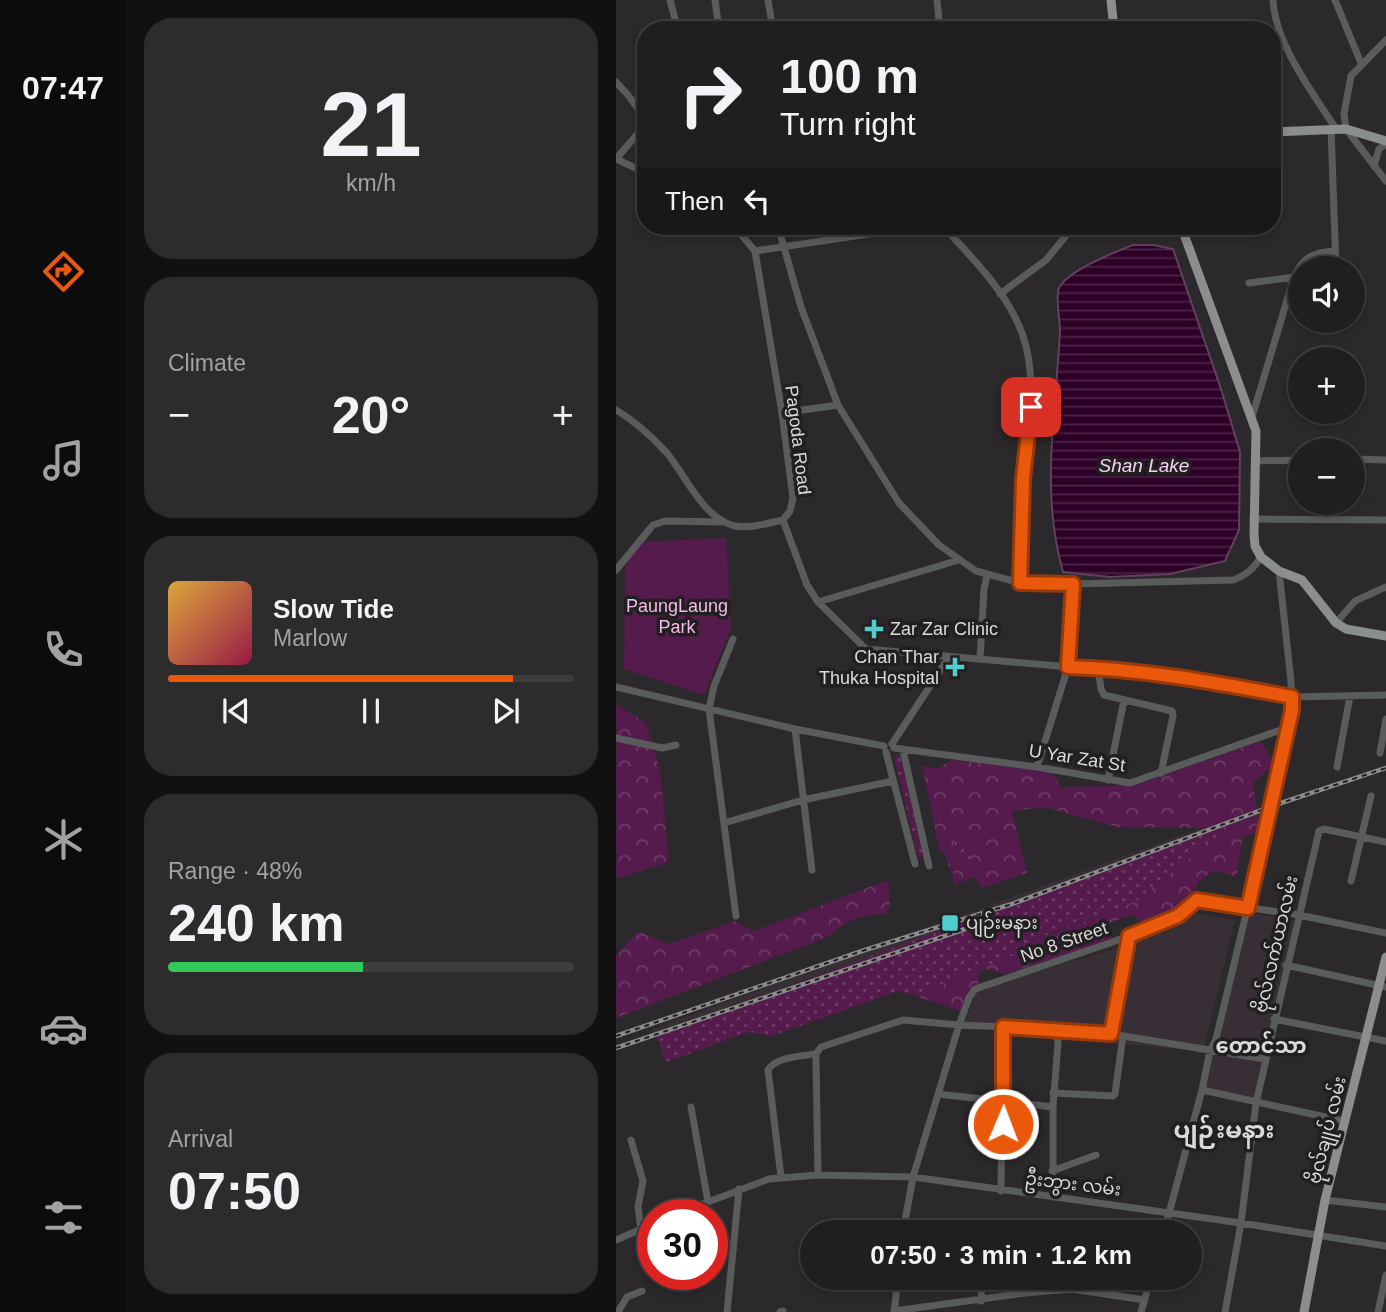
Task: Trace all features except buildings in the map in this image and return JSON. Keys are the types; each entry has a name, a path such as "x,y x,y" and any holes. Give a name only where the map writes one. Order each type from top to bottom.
{"main road":[{"path":"1111,0 1113,21"},
{"path":"1281,132 1338,129 1386,143"},
{"path":"1184,235 1252,417 1256,438 1253,519 1255,546 1261,557 1279,571 1302,580 1336,623 1346,629 1386,636"},
{"name":"ဗိုလ်ချုပ် လမ်း","path":"1304,1312 1325,1200 1344,1121 1383,987 1386,957"}],"street":[{"path":"670,0 676,21"},
{"path":"715,0 718,21"},
{"path":"768,0 772,21"},
{"path":"937,0 939,21"},
{"path":"1273,0 1278,21"},
{"path":"1335,0 1361,64"},
{"path":"1281,29 1291,54 1338,129 1386,181"},
{"path":"1335,256 1338,129 1344,114 1348,86 1351,76 1386,40"},
{"path":"616,82 637,108"},
{"path":"637,133 616,159 637,169"},
{"path":"1374,166 1379,149 1386,143"},
{"path":"742,235 755,251 861,235"},
{"path":"781,235 801,307 838,405 899,503 939,545 959,560 987,576 1020,583 1073,584 1233,580 1253,569 1261,557"},
{"path":"951,235 1000,294 1021,332 1028,357 1032,391 1023,479 1020,583"},
{"path":"1000,294 1046,260 1067,235"},
{"name":"Pagoda Road","path":"755,251 793,498 783,520 807,585 818,602 866,649 1170,676 1292,697 1386,695"},
{"path":"1309,256 1321,251 1335,251"},
{"path":"1249,283 1288,278"},
{"path":"1252,417 1288,297"},
{"path":"782,413 838,405"},
{"path":"616,410 666,452 689,486 713,514 726,523 736,527 783,520"},
{"path":"1365,459 1386,460"},
{"path":"1255,461 1288,460"},
{"path":"1253,519 1386,520"},
{"path":"616,570 653,526 665,521 726,523"},
{"path":"818,602 959,560"},
{"path":"1168,1220 1210,1051 1216,1039 1289,727 1292,697 1279,571"},
{"path":"980,659 987,576"},
{"path":"1037,767 1068,667 1073,584"},
{"path":"1336,623 1355,601 1386,587"},
{"path":"733,639 714,686 709,709 736,916"},
{"path":"915,864 894,781 889,748 949,657"},
{"path":"1098,668 1104,695 1173,712 1161,773"},
{"name":"U Yar Zat St","path":"616,687 889,748 1037,767 1130,783 1289,727"},
{"path":"1337,767 1350,696"},
{"path":"1108,780 1124,700"},
{"path":"1380,753 1386,719"},
{"path":"795,729 812,870"},
{"path":"616,738 662,748 676,745"},
{"path":"903,750 929,866"},
{"path":"724,823 803,800 894,781"},
{"path":"1351,881 1371,796"},
{"name":"ဗိုလ်လက်ယာလမ်း","path":"1225,1312 1241,1223 1256,1102 1286,965 1322,830 1362,837"},
{"path":"1362,837 1386,842"},
{"name":"No 8 Street","path":"905,1220 914,1177 959,1025 971,993 982,986 1129,936 1178,916 1197,900 1299,915 1386,933"},
{"path":"1111,1034 1129,936"},
{"path":"1286,965 1383,987"},
{"path":"1274,1019 1386,1041"},
{"path":"818,1175 816,1054 821,1046 893,1022 907,1020 1111,1034 1265,1059"},
{"path":"1001,1191 1003,1027"},
{"path":"1054,1197 1053,1093 1058,1043 1055,1029"},
{"path":"1053,1093 1113,1096 1123,1036"},
{"path":"781,1177 768,1070 771,1064 816,1054"},
{"path":"1202,1090 1344,1121"},
{"path":"938,1094 1053,1107"},
{"path":"691,1107 707,1199"},
{"path":"631,1140 643,1181 640,1199"},
{"path":"1052,1171 1096,1155"},
{"name":"ဦးဘွား လမ်း","path":"715,1199 781,1177 914,1177 1386,1246"},
{"path":"727,1312 739,1189"},
{"path":"1325,1200 1386,1207"},
{"path":"616,1240 637,1231"},
{"path":"1378,1312 1386,1275"},
{"path":"897,1290 894,1311 1072,1289 1145,1300"},
{"path":"981,1290 981,1301"},
{"path":"1141,1312 1148,1290"},
{"path":"618,1312 627,1297 642,1291"}],"shaded area":[{"path":"1201,828 1204,836 656,1038 653,1029"},
{"path":"1193,913 1235,920 1203,1052 962,1027 978,989 1135,943"},
{"path":"1250,913 1296,921 1256,1103 1202,1090"}],"green space":[{"name":"PaungLaung Park","path":"726,538 731,628 704,695 624,669 625,562 641,542"},
{"path":"616,704 646,723 660,770 669,862 616,879"},
{"path":"1258,742 1262,743 1275,764 1253,783 1260,831 1243,837 1236,877 1215,870 1200,880 1187,904 1146,925 1132,915 1103,925 1113,939 1005,974 988,969 979,972 978,989 964,1012 909,994 920,993 1035,947 1042,938 1136,901 1195,854 1201,843 1220,836 1203,828 1117,827 1044,807 1012,811 1027,873 982,888 975,877 955,884 953,868 972,860 962,838 954,839 958,858 951,863 944,852 940,852 922,766 938,768 952,760 1051,772 1061,787 1137,785"},
{"path":"900,755 923,856 918,858 894,756"},
{"path":"1203,828 1220,836 1201,843 1196,854 1136,901 1042,937 1035,947 920,993 898,991 772,1036 749,1032 666,1062 656,1035 1199,836"},
{"path":"962,838 972,860 953,868 955,884 944,852 951,862 954,839"},
{"path":"888,880 890,904 886,914 868,915 854,920 825,938 616,1018 616,956 638,931 669,944 734,921 754,931"}],"water":[{"name":"Shan Lake","path":"1133,245 1173,249 1240,452 1239,530 1225,561 1170,574 1110,577 1063,572 1052,512 1051,482 1060,331 1058,292 1064,281 1082,268"}],"railway":[{"path":"616,1036 865,950 1012,904 1272,806 1386,768"},
{"path":"616,1048 977,925"}],"place":[{"name":"Zar Zar Clinic","path":"874,629"},
{"name":"Chan Thar Thuka Hospital","path":"955,667"},
{"name":"ပျဉ်းမနား","path":"950,923"}],"district":[{"name":"တောင်သာ","path":"1261,1045"},
{"name":"ပျဉ်းမနား","path":"1224,1129"}],"route":[{"path":"1003,1124 1003,1027 1111,1034 1129,936 1178,916 1197,900 1248,908 1292,710 1292,697 1170,676 1068,667 1073,584 1020,583 1023,479 1031,407"}]}
